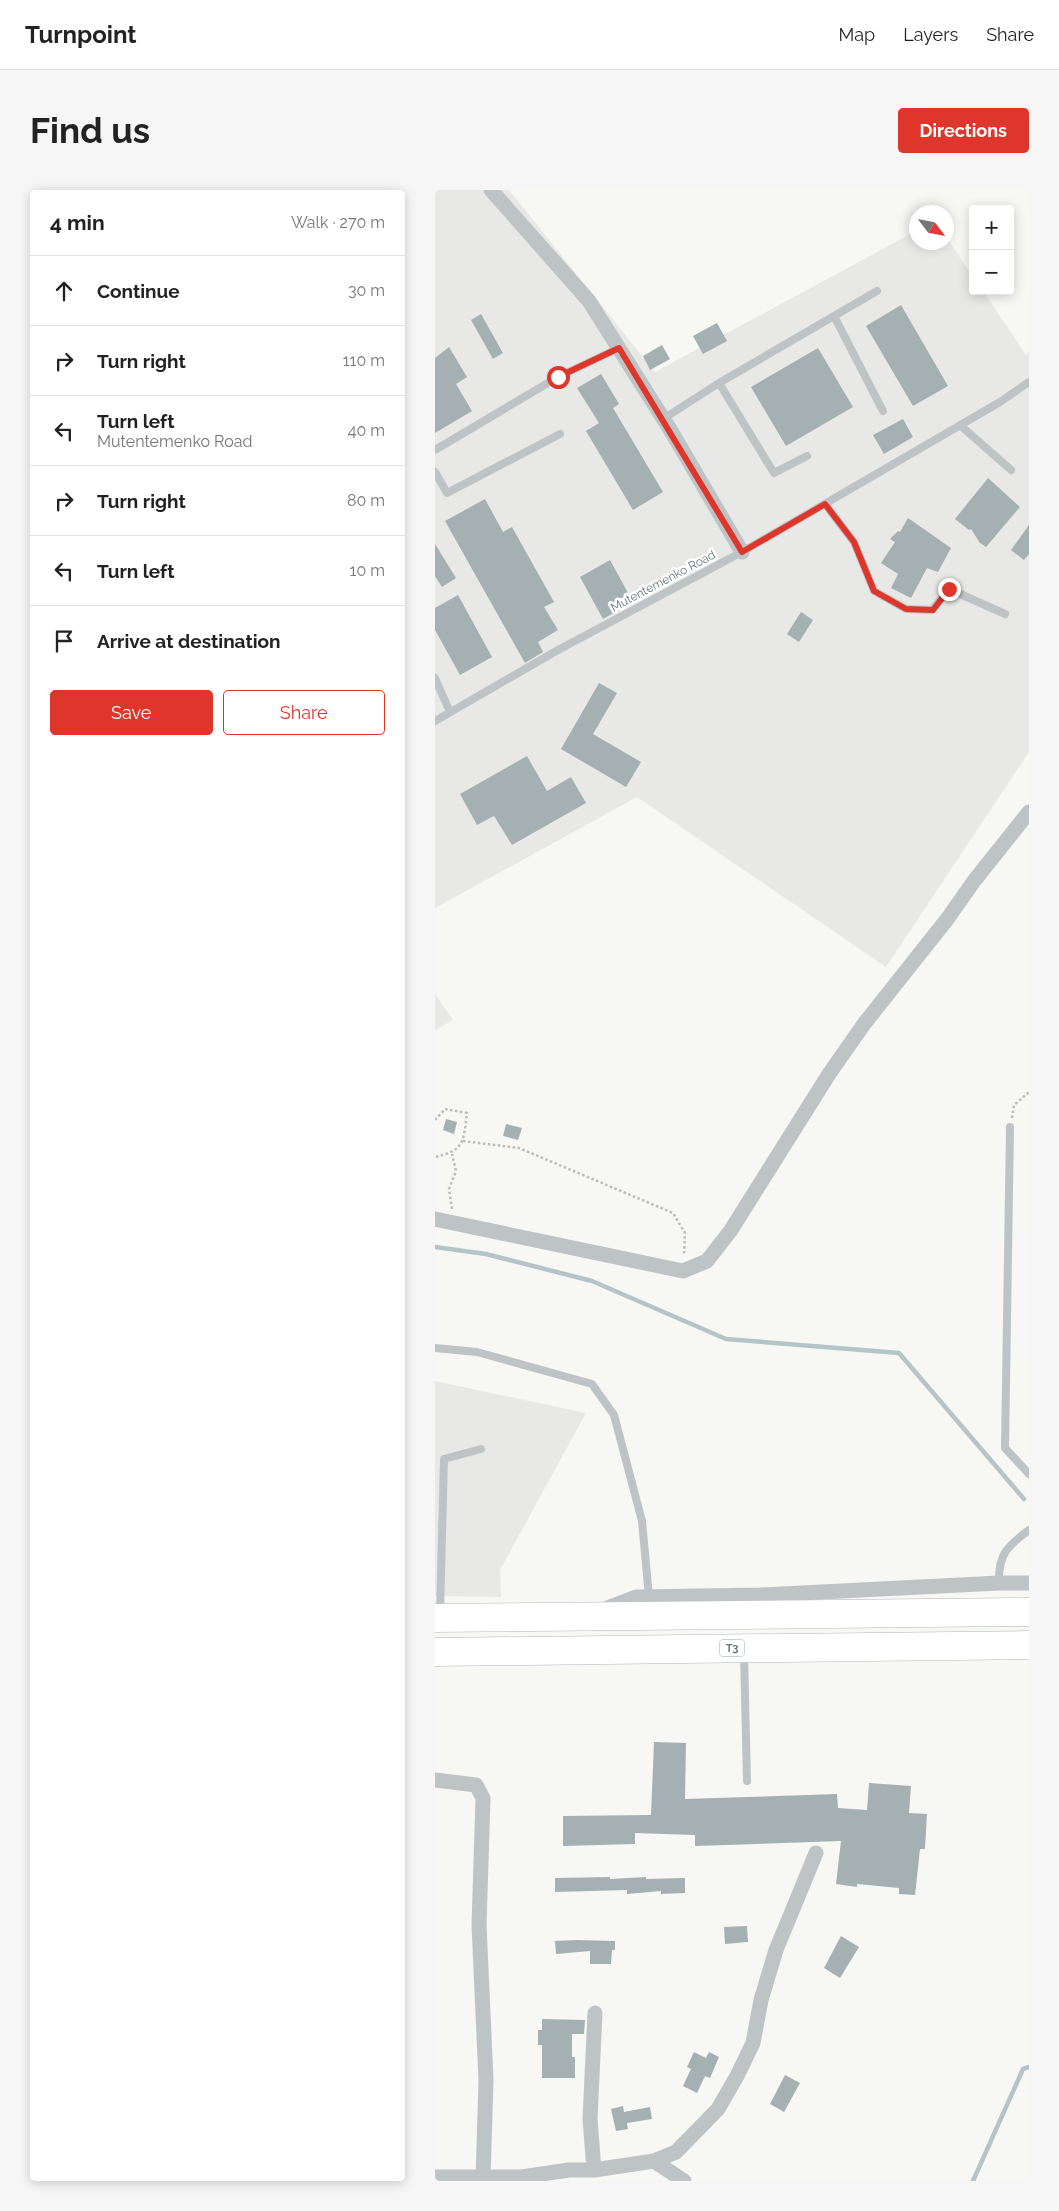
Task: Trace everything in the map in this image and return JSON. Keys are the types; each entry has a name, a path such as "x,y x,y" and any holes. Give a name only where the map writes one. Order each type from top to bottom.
{"highway":[{"path":"437,1618 1029,1612"},
{"name":"T3","path":"439,1653 1029,1644"}],"street":[{"path":"491,190 589,301 663,419 742,552"},
{"path":"435,1219 683,1271 707,1261 731,1230 829,1074 863,1024 948,918 974,881 1029,812"},
{"path":"588,1616 636,1597 760,1595 1029,1583"},
{"path":"435,1780 476,1785 483,1798 479,1925 486,2080 485,2179"},
{"path":"435,2176 485,2179 522,2177 569,2170 594,2170 654,2161 676,2152 718,2108 737,2076 753,2043 761,2000 776,1950 816,1853"},
{"path":"594,2170 590,2119 595,2014"},
{"path":"654,2161 684,2181"}],"lane":[{"path":"663,419 719,383 877,291"},
{"path":"834,316 883,411"},
{"path":"435,450 558,377 619,348"},
{"name":"Mutentemenko Road","path":"435,721 559,650 742,552 960,425 1029,382"},
{"path":"719,383 774,472 807,456"},
{"path":"960,425 1011,470"},
{"path":"435,472 447,493 559,434"},
{"path":"825,504 854,542 874,591 906,609 933,610 949,589 1005,614"},
{"path":"435,678 450,712"},
{"path":"1010,1127 1005,1448 1029,1474"},
{"path":"435,1348 477,1352 592,1384 614,1415 642,1521 649,1597"},
{"path":"437,1618 444,1459 481,1449"},
{"path":"999,1583 998,1565 1013,1542 1029,1530"},
{"path":"744,1648 747,1781"}],"path":[{"path":"1010,1127 1014,1105 1029,1092"},
{"path":"435,1120 445,1109 467,1113 463,1141 452,1153 435,1157"},
{"path":"463,1141 519,1148 673,1213 685,1233 683,1271"},
{"path":"452,1153 456,1171 449,1188 454,1222"}],"shaded area":[{"path":"435,190 509,190 655,372 909,235 909,250 954,248 969,271 969,295 986,295 1026,355 1029,351 1029,752 886,967 637,797 435,908"},
{"path":"435,994 453,1020 435,1030"},
{"path":"435,1381 586,1413 500,1570 501,1597 435,1596"}],"building":[{"path":"901,305 948,386 913,406 866,326"},
{"path":"481,314 503,353 493,359 471,320"},
{"path":"717,323 727,341 703,354 693,336"},
{"path":"662,345 670,359 650,370 643,356"},
{"path":"449,347 467,377 456,384 472,411 435,433 435,358"},
{"path":"818,348 853,407 786,446 751,387"},
{"path":"601,374 619,404 613,408 663,492 633,510 586,431 599,423 577,388"},
{"path":"903,419 913,437 884,454 873,435"},
{"path":"988,478 1020,507 986,547 980,543 971,529 969,530 955,519"},
{"path":"485,499 503,532 512,527 554,602 544,607 558,630 538,642 543,652 525,663 445,521"},
{"path":"908,518 951,548 938,572 927,568 911,598 891,588 898,574 881,563 895,542 890,539 898,531 900,532"},
{"path":"1029,525 1029,554 1024,560 1011,550"},
{"path":"435,544 456,578 442,587 435,576"},
{"path":"610,560 633,602 603,619 580,577"},
{"path":"458,595 492,657 460,675 435,630 435,608"},
{"path":"801,612 813,620 799,642 787,634"},
{"path":"599,683 617,693 593,734 641,762 626,787 561,749"},
{"path":"527,756 547,791 571,777 586,803 512,845 494,816 477,825 460,794"},
{"path":"446,1119 457,1122 454,1134 443,1130"},
{"path":"506,1124 522,1128 518,1140 503,1136"},
{"path":"654,1742 686,1743 685,1799 837,1794 838,1808 867,1810 869,1783 911,1786 909,1813 927,1814 925,1849 920,1849 915,1895 899,1894 899,1888 857,1884 857,1887 836,1884 841,1841 695,1846 695,1835 635,1833 635,1844 563,1846 563,1816 651,1815"},
{"path":"610,1877 610,1879 646,1877 646,1879 685,1878 685,1893 661,1894 661,1891 627,1894 627,1890 555,1892 555,1878"},
{"path":"747,1926 748,1942 725,1944 724,1927"},
{"path":"841,1936 859,1947 840,1978 824,1968"},
{"path":"555,1941 615,1941 615,1950 612,1950 611,1964 590,1964 590,1951 556,1954"},
{"path":"542,2019 585,2020 584,2034 572,2034 572,2057 575,2057 575,2078 542,2078 542,2045 538,2045 538,2030 542,2030"},
{"path":"694,2052 706,2058 709,2052 719,2057 710,2078 705,2076 697,2093 683,2086 691,2069 687,2067"},
{"path":"785,2075 800,2083 784,2112 770,2104"},
{"path":"623,2106 624,2112 650,2107 652,2119 627,2123 628,2129 616,2131 611,2109"}],"waterway":[{"path":"435,1247 486,1254 592,1281 726,1339 899,1353 1024,1499"},
{"path":"973,2181 1023,2069 1029,2067"}],"route":[{"path":"558,377 619,348 671,431 742,552 825,504 854,542 874,591 906,609 933,610 949,589"}]}
